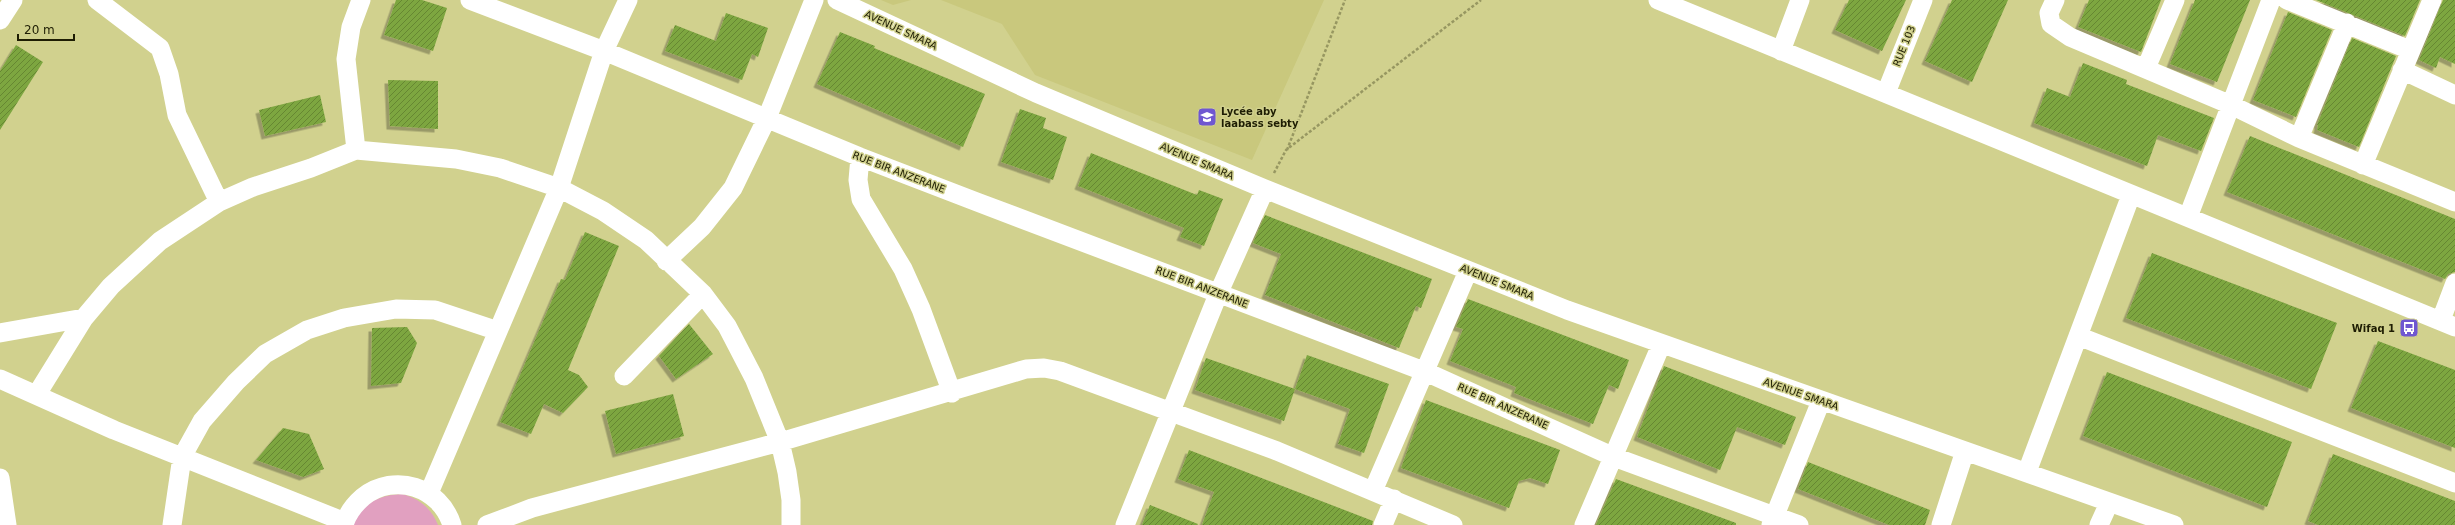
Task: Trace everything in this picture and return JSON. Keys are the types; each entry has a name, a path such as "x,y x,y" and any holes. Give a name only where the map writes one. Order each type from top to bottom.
{"street":[{"path":"0,20 13,0"},
{"path":"97,0 160,48 169,74 177,115 219,202"},
{"path":"356,150 346,59 350,32 361,0"},
{"name":"RUE BIR ANZERANE","path":"470,0 604,51 860,157 1219,292 1426,372 1614,457 1773,520 1799,525"},
{"path":"429,493 559,188 604,51 628,0"},
{"path":"666,261 720,208 747,163 767,118 814,0"},
{"name":"AVENUE SMARA","path":"837,0 1036,93 1265,189 1468,271 1661,345 1822,400 2174,525"},
{"path":"1658,0 2448,324 2455,283"},
{"path":"1781,51 1800,0"},
{"name":"RUE 103","path":"1886,93 1923,0"},
{"path":"2055,0 2049,13 2051,24 2060,32 2231,105 2299,138 2455,202"},
{"path":"2146,68 2175,0"},
{"path":"2188,217 2271,0"},
{"path":"2287,0 2347,23 2410,50"},
{"path":"2363,165 2432,0"},
{"path":"2299,138 2347,23"},
{"path":"2402,70 2455,95"},
{"path":"36,394 84,318 111,286 160,241 219,202 253,187 311,168 356,150 456,159 500,168 559,188 603,211 646,240 666,261 703,294 727,326 754,378 780,442 790,493 791,525"},
{"path":"860,157 858,180 861,199 903,269 921,309 952,393"},
{"path":"1124,525 1172,411 1219,292 1265,189"},
{"path":"2027,472 2131,195"},
{"path":"1373,491 1426,372 1468,271"},
{"path":"624,376 703,294"},
{"path":"172,525 182,457 202,421 236,382 265,354 307,330 344,318 396,309 435,310 498,331"},
{"path":"0,333 84,318"},
{"path":"2078,336 2455,483"},
{"path":"1584,525 1661,345"},
{"path":"487,525 532,508 780,442 952,393 1026,369 1044,368 1060,371 1172,411 1277,451 1453,525"},
{"path":"0,379 114,430 345,523 355,504 371,491 384,487 410,485 429,493 448,512 452,525"},
{"path":"1773,520 1822,400"},
{"path":"1941,525 1965,451"},
{"path":"0,478 7,525"},
{"path":"1383,525 1394,499"},
{"path":"2099,525 2109,503"}],"path":[{"path":"1265,189 1286,150 1345,0"},
{"path":"1286,150 1481,0"}],"shaded area":[{"path":"881,0 911,0 893,5"},
{"name":"Lycée aby laabass sebty","path":"941,0 1324,0 1252,160 1035,75 1002,24"},
{"path":"402,494 424,505 432,514 438,525 353,525 361,511 372,502 386,496"}],"building":[{"path":"396,0 422,0 447,8 433,51 384,35"},
{"path":"1849,0 1906,0 1882,51 1835,30"},
{"path":"1952,0 2008,0 1972,82 1925,61"},
{"path":"2089,0 2161,0 2141,52 2078,27"},
{"path":"2195,0 2250,0 2217,82 2170,64"},
{"path":"2316,0 2420,0 2405,36"},
{"path":"2443,0 2455,0 2455,64 2440,57 2436,68 2419,60"},
{"path":"2288,12 2332,30 2296,117 2253,100"},
{"path":"726,13 768,28 758,57 752,54 742,80 665,51 675,25 716,41"},
{"path":"840,32 875,46 874,48 985,94 963,147 817,84"},
{"path":"2352,38 2396,56 2359,147 2317,130 2317,125"},
{"path":"16,45 43,62 0,130 0,71"},
{"path":"2083,63 2127,80 2126,84 2214,118 2201,151 2158,135 2147,166 2034,123 2047,88 2070,97"},
{"path":"388,80 438,81 438,129 390,126"},
{"path":"320,95 326,122 265,136 259,110"},
{"path":"1020,109 1046,118 1043,128 1067,137 1053,180 1001,162"},
{"path":"2250,136 2455,219 2455,272 2448,274 2445,279 2227,192"},
{"path":"1091,153 1197,195 1199,190 1223,199 1204,246 1180,237 1184,228 1078,186"},
{"path":"1265,215 1432,279 1421,308 1416,306 1399,348 1265,295 1281,254 1253,243"},
{"path":"585,232 619,246 568,370 579,375 588,387 563,413 544,404 531,434 500,422 561,279 565,280"},
{"path":"2152,253 2337,323 2311,389 2126,318"},
{"path":"1468,299 1629,360 1618,389 1609,385 1593,424 1514,393 1516,387 1450,361 1463,329 1456,327"},
{"path":"689,324 713,354 676,379 659,356"},
{"path":"407,327 417,343 401,383 371,386 372,328"},
{"path":"2378,341 2455,370 2455,448 2351,408"},
{"path":"1307,355 1389,384 1364,453 1338,444 1350,409 1295,389"},
{"path":"1206,358 1295,389 1284,421 1195,390"},
{"path":"1664,366 1796,417 1785,445 1737,427 1720,470 1637,437"},
{"path":"2107,372 2292,442 2267,507 2083,436"},
{"path":"673,394 684,436 616,454 605,411"},
{"path":"1426,400 1560,450 1548,484 1530,478 1519,481 1509,508 1401,468"},
{"path":"283,428 309,434 324,469 303,477 256,460"},
{"path":"1189,450 1373,521 1372,525 1202,525 1214,492 1178,479"},
{"path":"2333,454 2455,501 2455,525 2318,525 2308,521"},
{"path":"1808,462 1930,510 1925,525 1889,525 1798,489"},
{"path":"1616,479 1736,523 1736,525 1596,525"},
{"path":"1150,505 1198,524 1142,525"}],"place":[{"name":"Lycée aby laabass sebty","path":"1207,117"},
{"name":"Wifaq 1","path":"2409,328"}]}
